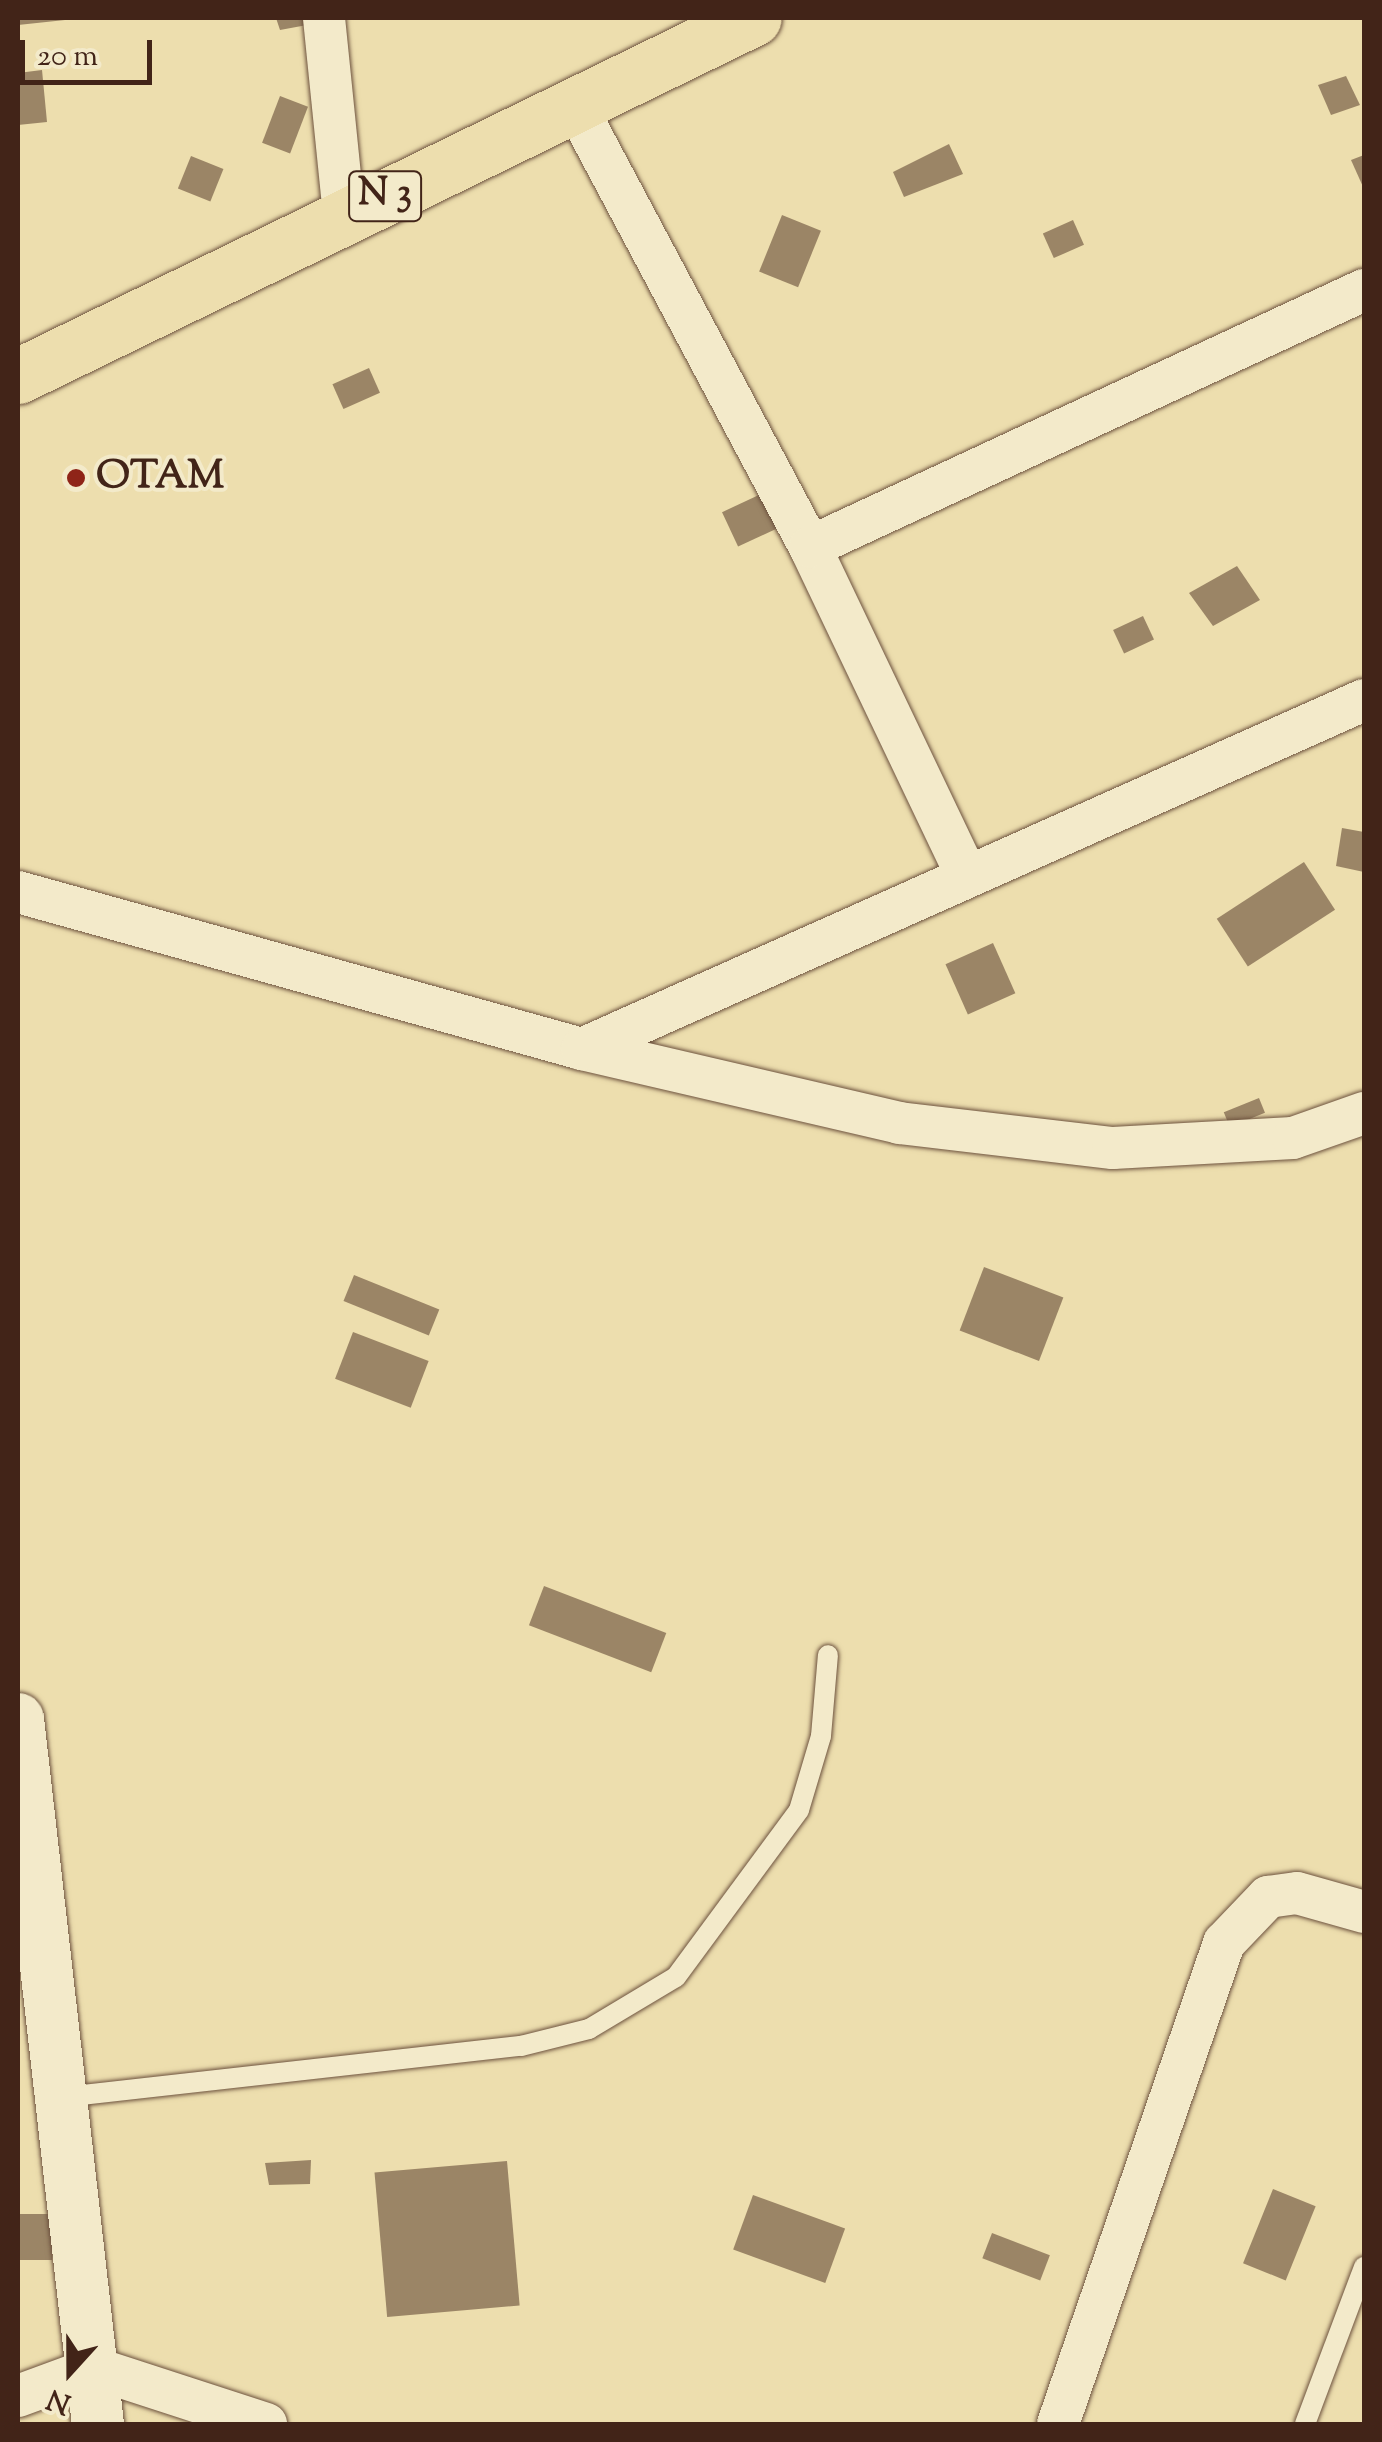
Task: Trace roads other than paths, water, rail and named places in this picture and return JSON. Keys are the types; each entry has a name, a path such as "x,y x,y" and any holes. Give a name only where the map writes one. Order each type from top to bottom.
{"main road":[{"name":"N 3","path":"18,376 754,18"}],"street":[{"path":"324,18 344,216"},
{"path":"574,104 810,547 966,874"},
{"path":"810,547 1364,290"},
{"path":"582,1049 966,874 1364,700"},
{"path":"18,892 582,1049 899,1122 1113,1148 1293,1138 1364,1113"},
{"path":"18,1719 98,2424"},
{"path":"1058,2424 1224,1943 1268,1897 1297,1893 1364,1912"},
{"path":"18,2396 94,2368 266,2424"}],"lane":[{"path":"62,2097 521,2046 589,2029 676,1976 799,1810 821,1736 828,1655"},
{"path":"1305,2424 1364,2267"}],"place":[{"name":"OTAM","path":"76,478"}]}
